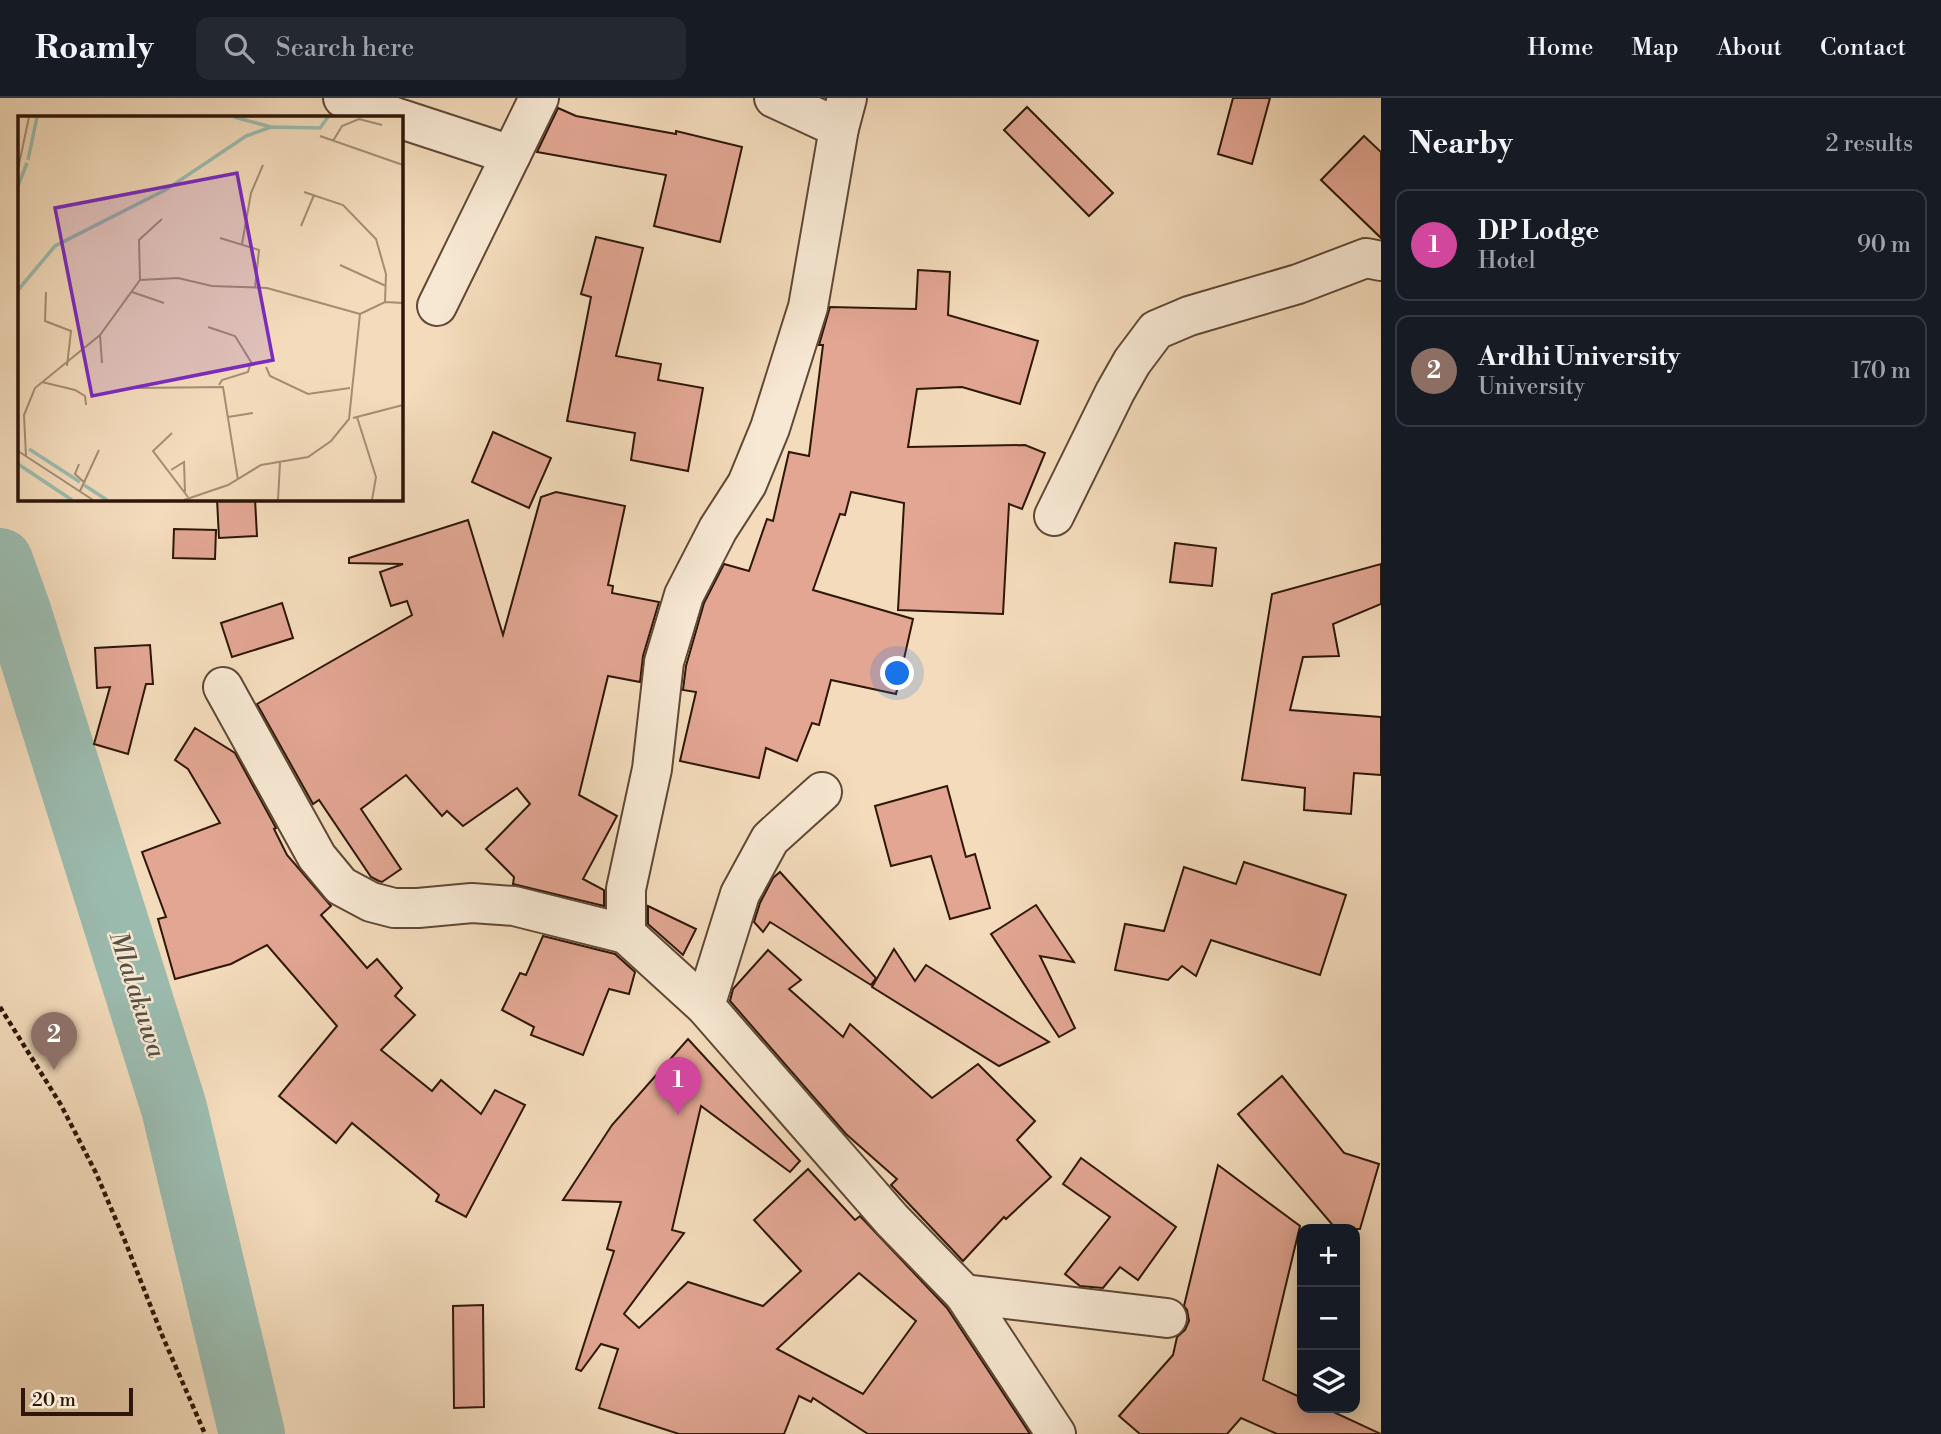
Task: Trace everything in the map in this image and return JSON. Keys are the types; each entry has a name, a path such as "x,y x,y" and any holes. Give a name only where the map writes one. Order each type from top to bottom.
{"street":[{"path":"343,98 392,116"},
{"path":"437,306 539,98"},
{"path":"626,934 626,889 652,769 664,662 684,596 718,529 747,484 770,428 808,307 843,113 774,98"},
{"path":"402,119 511,155"},
{"path":"1054,516 1132,362 1156,331 1189,316 1298,284 1366,258 1381,261"},
{"path":"223,687 317,857 341,886 371,902 394,908 472,903 514,906 626,934 705,1006 892,1220 964,1294 1056,1434"},
{"path":"705,1006 740,894 770,839 822,792"},
{"path":"964,1294 1167,1318"}],"path":[{"path":"0,1007 61,1105 96,1173 205,1434"}],"building":[{"path":"1233,98 1270,98 1252,164 1218,154"},
{"path":"1027,107 1113,193 1089,216 1004,130"},
{"path":"558,108 576,116 676,134 676,131 742,147 720,242 654,226 666,175 537,152"},
{"path":"1364,136 1381,152 1381,238 1321,180"},
{"path":"596,237 643,248 616,356 661,364 658,380 703,388 688,471 631,460 635,433 567,421 591,297 581,294"},
{"path":"918,270 950,272 948,315 1038,341 1020,404 962,387 917,389 908,447 1025,445 1045,453 1022,509 1009,504 1003,614 898,610 904,503 851,492 845,515 840,514 813,590 913,619 896,694 831,680 819,725 812,723 797,761 766,748 759,778 680,761 696,692 683,690 686,666 704,603 724,564 749,571 767,519 773,521 789,452 809,456 823,345 819,345 830,307 916,309"},
{"path":"493,432 551,458 529,508 472,482"},
{"path":"556,492 625,506 608,585 613,586 612,593 659,602 643,656 640,682 608,676 579,795 617,816 583,879 604,890 604,906 513,884 514,877 486,849 530,804 517,788 463,826 447,811 442,816 406,775 361,809 401,869 382,882 379,881 371,877 319,800 313,804 257,704 412,615 407,601 391,606 380,572 403,564 349,563 349,558 468,520 503,635 541,497"},
{"path":"217,500 255,500 257,536 219,538"},
{"path":"174,529 216,530 215,559 173,558"},
{"path":"1175,543 1216,548 1212,586 1170,582"},
{"path":"1381,564 1381,604 1333,624 1339,656 1303,657 1290,710 1381,717 1381,775 1354,773 1351,814 1304,810 1305,788 1242,780 1272,594"},
{"path":"282,603 293,638 232,657 221,623"},
{"path":"150,645 153,684 146,684 128,754 94,744 110,687 97,688 95,648"},
{"path":"195,728 235,753 276,828 274,829 287,855 331,906 321,915 367,968 377,959 402,988 395,996 415,1015 381,1050 432,1091 441,1080 481,1114 495,1090 525,1105 466,1217 436,1201 439,1195 352,1123 336,1143 279,1096 337,1026 267,945 231,964 175,979 158,919 166,917 142,852 220,823 188,769 175,760"},
{"path":"947,786 966,857 975,854 990,908 950,919 931,856 891,866 875,806"},
{"path":"1244,862 1346,895 1320,975 1211,940 1196,976 1182,966 1168,980 1115,970 1125,924 1164,931 1184,867 1236,884"},
{"path":"780,872 876,978 871,985 770,922 763,932 754,922 773,878"},
{"path":"1036,905 1074,962 1040,956 1075,1028 1059,1037 991,934"},
{"path":"648,906 696,929 683,955 648,924"},
{"path":"543,936 615,954 635,972 629,994 609,989 583,1055 531,1035 534,1027 502,1010 520,973 526,975"},
{"path":"894,949 915,981 926,965 1049,1042 999,1066 872,987"},
{"path":"768,950 801,980 789,989 843,1037 850,1024 932,1098 978,1064 1035,1121 1017,1140 1051,1177 1006,1219 1004,1217 963,1261 891,1185 897,1179 846,1134 730,1001 733,989"},
{"path":"688,1039 800,1161 790,1172 701,1106 672,1230 684,1233 624,1314 639,1328 688,1282 763,1306 801,1271 754,1220 808,1169 855,1220 860,1216 947,1308 1030,1434 868,1434 813,1398 811,1402 799,1396 784,1434 679,1434 599,1408 618,1349 601,1344 581,1371 576,1369 614,1251 607,1249 621,1202 563,1200 612,1125","holes":["859,1273 916,1321 863,1394 777,1349"]},
{"path":"1282,1076 1344,1153 1379,1164 1360,1229 1360,1224 1332,1224 1238,1114"},
{"path":"1081,1158 1176,1227 1138,1280 1120,1267 1103,1288 1080,1286 1065,1274 1110,1217 1063,1184"},
{"path":"1218,1165 1297,1224 1297,1238 1263,1380 1297,1396 1297,1413 1336,1413 1381,1434 1277,1434 1241,1418 1227,1434 1140,1434 1119,1416 1173,1355 1177,1337 1185,1330 1189,1321 1184,1306"},
{"path":"483,1305 484,1407 454,1408 453,1306"}],"waterway":[{"name":"Mlalakuwa","path":"0,561 174,1108 252,1434"}],"place":[{"name":"Ardhi University","path":"54,1070"},
{"name":"DP Lodge","path":"678,1115"}]}
